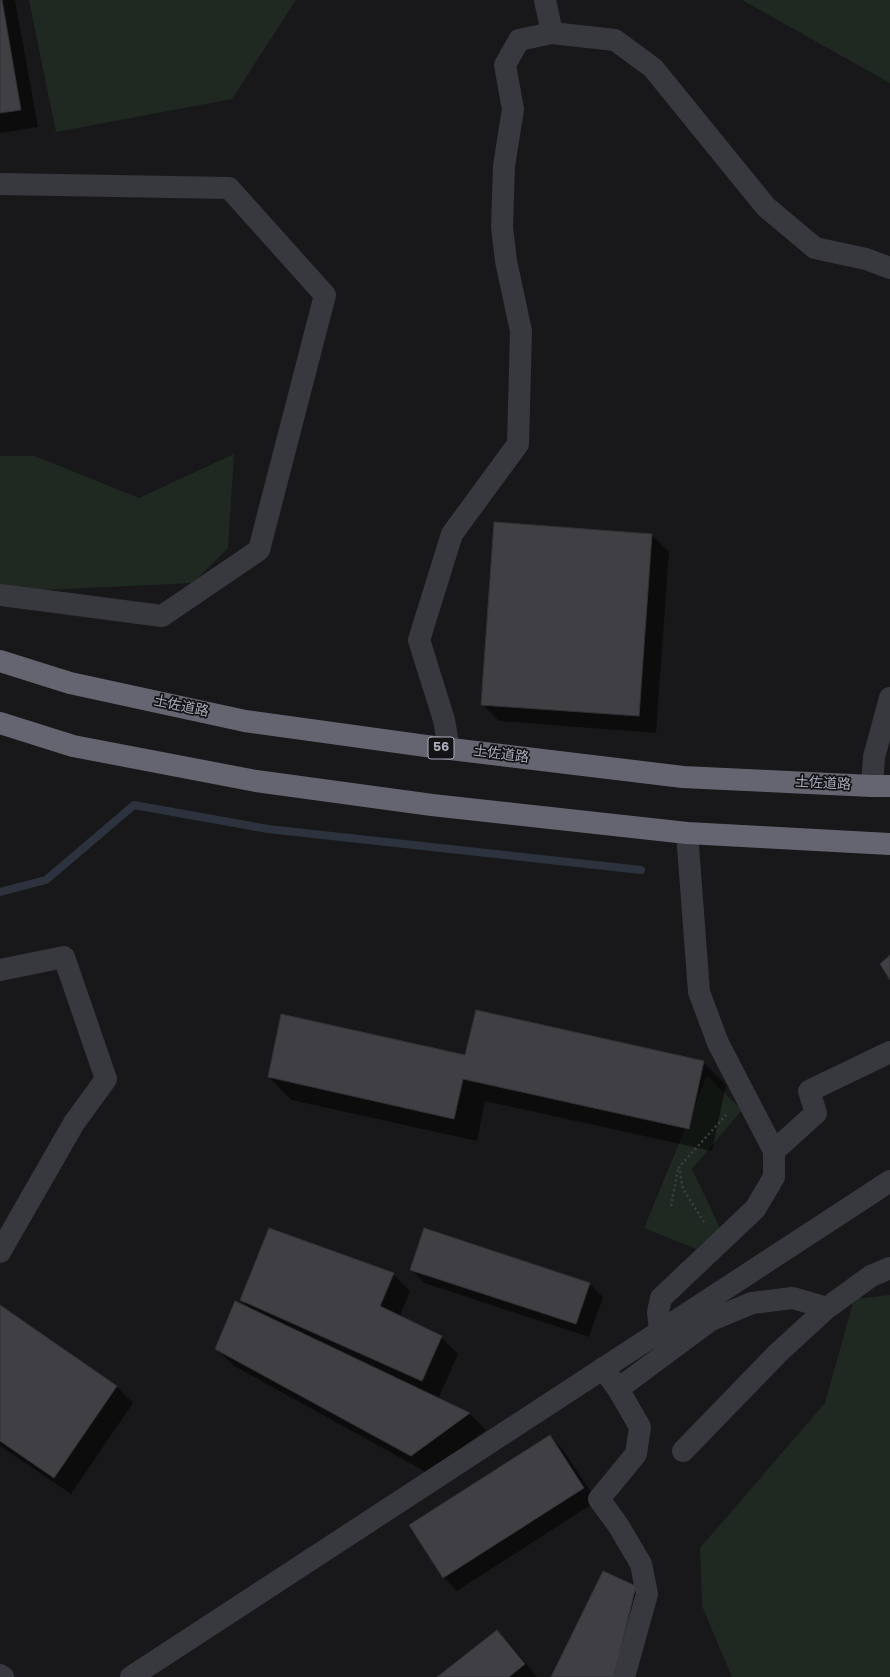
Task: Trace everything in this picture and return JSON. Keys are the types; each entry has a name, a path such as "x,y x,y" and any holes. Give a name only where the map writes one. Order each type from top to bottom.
{"highway":[{"name":"土佐道路","path":"0,661 70,683 245,721 449,749 683,777 881,786"},
{"path":"0,723 73,746 256,781 432,805 687,832 890,844"}],"street":[{"path":"545,0 552,33"},
{"path":"449,749 444,720 419,640 452,534 518,444 521,331 506,261 502,227 504,166 513,110 505,65 519,40 552,33 615,40 653,68 766,207 815,248 866,259 890,268"},
{"path":"0,184 229,188 325,295 259,550 162,616 0,595"},
{"path":"881,786 874,757 890,698"},
{"path":"660,1330 658,1312 661,1298 755,1209 774,1177 774,1151 718,1043 699,992 687,832"},
{"path":"0,970 64,958 106,1079 74,1123 0,1252"},
{"path":"774,1151 816,1113 809,1091 890,1052"},
{"path":"131,1677 890,1181"},
{"path":"683,1451 778,1353 827,1308 871,1276 890,1268"},
{"path":"618,1390 711,1320 752,1303 793,1298 827,1308"},
{"path":"603,1368 640,1427 636,1454 599,1499 618,1525 641,1564 647,1594 624,1677"}],"path":[{"path":"671,1206 679,1167 744,1095"},
{"path":"679,1167 683,1189 717,1245"}],"shaded area":[{"path":"29,0 296,0 232,99 56,132"},
{"path":"742,0 890,0 890,83"},
{"path":"234,454 228,548 193,583 0,592 0,456 35,456 139,498"},
{"path":"707,1076 742,1110 692,1169 720,1228 696,1249 644,1228"},
{"path":"890,1295 890,1677 732,1677 702,1606 700,1548 825,1403 854,1299"}],"building":[{"path":"0,0 2,0 21,110 0,113"},
{"path":"494,522 652,534 639,716 481,705"},
{"path":"890,955 890,980 880,964"},
{"path":"476,1010 704,1061 689,1129 463,1079 454,1119 268,1077 281,1014 465,1055"},
{"path":"269,1228 394,1273 380,1306 442,1336 422,1381 240,1300"},
{"path":"424,1228 590,1283 576,1324 410,1270"},
{"path":"235,1301 470,1413 411,1456 215,1349"},
{"path":"0,1305 117,1386 54,1478 0,1441"},
{"path":"550,1435 584,1488 443,1578 409,1525"},
{"path":"603,1571 636,1586 614,1677 551,1677"},
{"path":"497,1630 525,1664 509,1677 437,1677"}],"waterway":[{"path":"0,892 46,880 134,805 268,829 641,870"}]}
